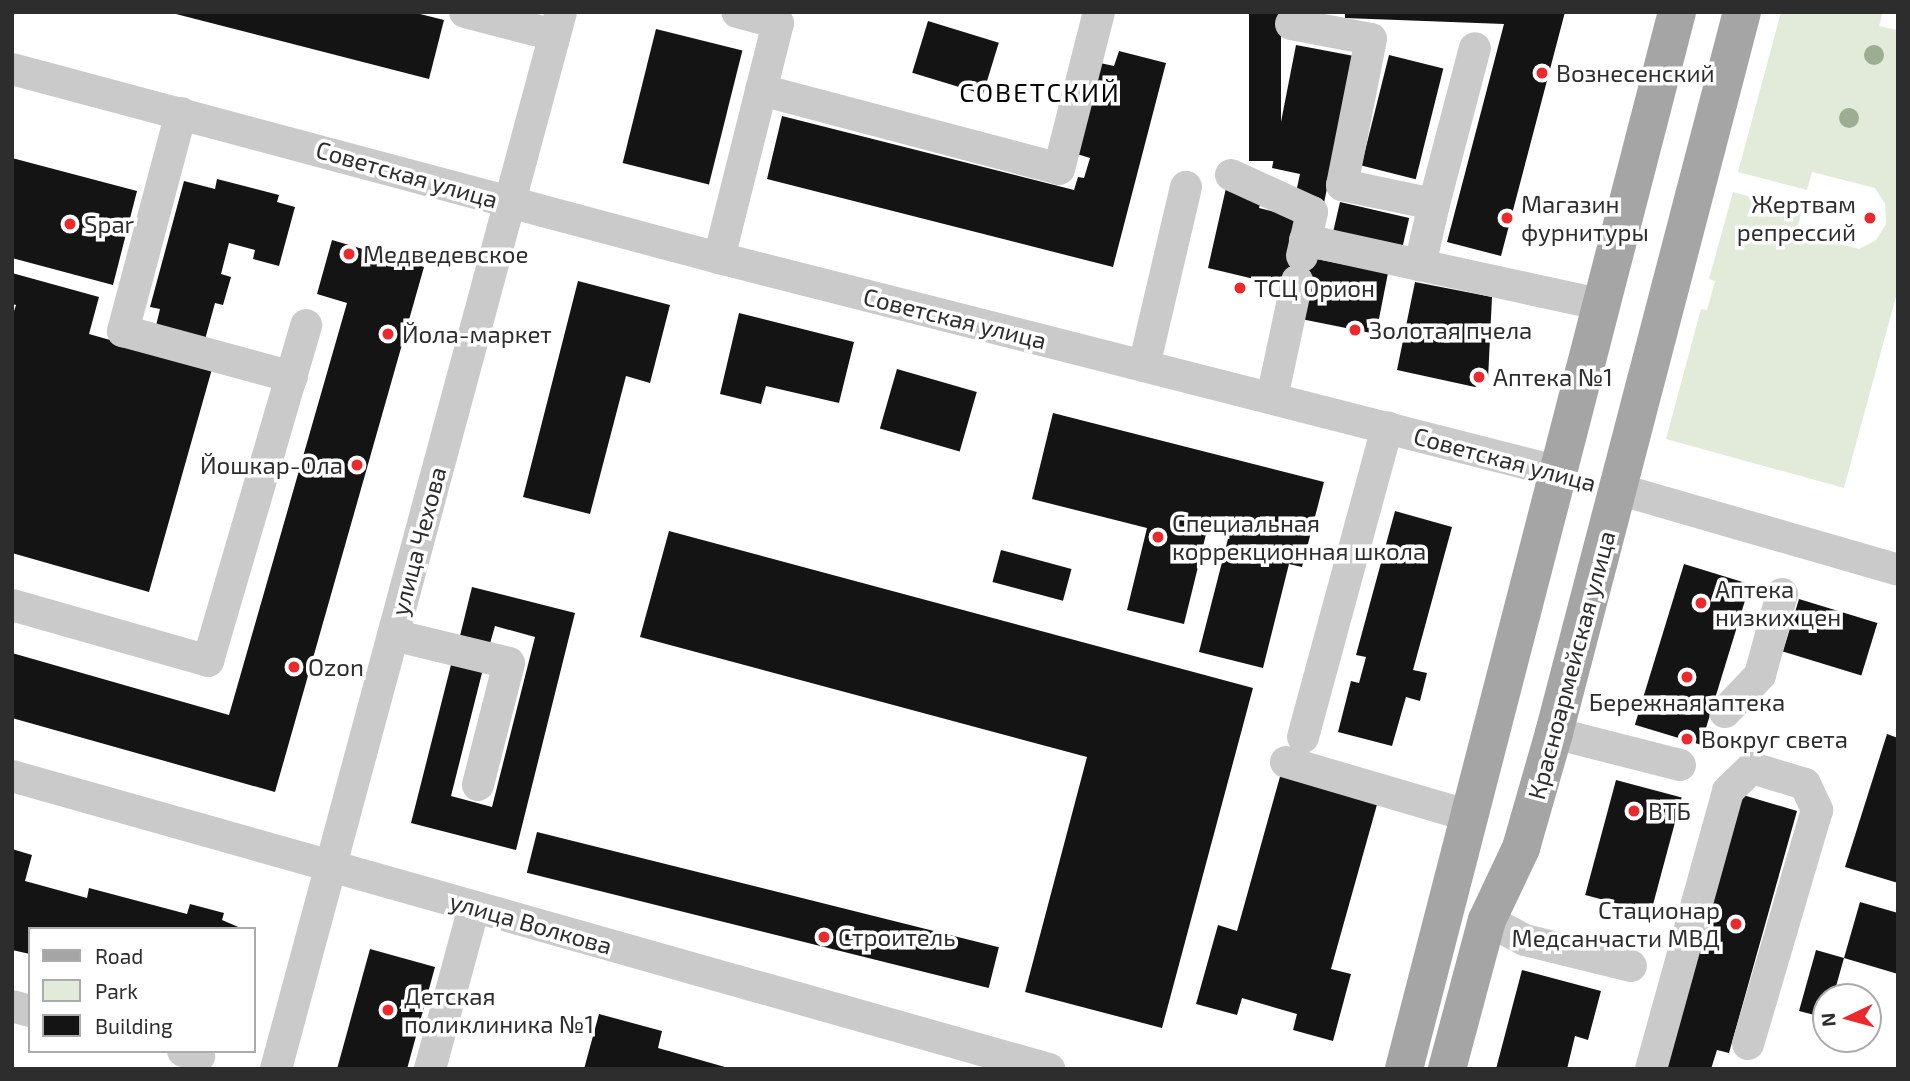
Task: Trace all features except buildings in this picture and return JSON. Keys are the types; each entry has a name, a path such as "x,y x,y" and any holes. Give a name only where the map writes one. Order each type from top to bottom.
{"main road":[{"path":"1404,1069 1677,12"},
{"name":"Красноармейская улица","path":"1447,1069 1487,920 1521,848 1554,733 1742,12"},
{"name":"Советская улица","path":"1560,472 1618,489"}],"street":[{"path":"465,12 557,24"},
{"path":"719,258 778,23 737,12"},
{"path":"761,90 1059,169 1099,12"},
{"name":"улица Чехова","path":"276,1069 557,24"},
{"path":"1292,24 1371,39 1342,185 1434,204"},
{"path":"1420,265 1475,48"},
{"name":"Советская улица","path":"12,69 719,258 1560,472"},
{"path":"181,113 123,331 292,377"},
{"path":"1231,175 1312,212 1272,398"},
{"path":"1144,366 1186,187"},
{"path":"1301,259 1420,265 1603,305"},
{"path":"12,605 208,660 306,325"},
{"path":"1387,427 1295,749 1469,816"},
{"name":"Советская улица","path":"1618,489 1898,570"},
{"path":"1725,712 1760,675 1782,594"},
{"path":"393,635 509,663 478,785"},
{"path":"1554,733 1680,765"},
{"path":"1651,1069 1728,791 1752,768 1805,784 1817,810 1748,1044"},
{"name":"улица Волкова","path":"12,776 1049,1069"},
{"path":"430,1069 474,907"},
{"path":"1487,920 1525,940 1631,966"}],"green space":[{"path":"1781,12 1883,12 1879,26 1898,30 1898,289 1844,488 1666,439 1701,309 1707,310 1715,281 1709,279 1733,192 1802,211 1796,232 1859,249 1876,240 1886,224 1885,204 1875,188 1812,172 1807,190 1738,172"}],"place":[{"name":"Вознесенский","path":"1542,73"},
{"name":"Магазин фурнитуры","path":"1507,218"},
{"name":"Жертвам репрессий","path":"1870,218"},
{"name":"Spar","path":"70,224"},
{"name":"Медведевское","path":"349,254"},
{"name":"ТСЦ Орион","path":"1240,288"},
{"name":"Золотая пчела","path":"1355,330"},
{"name":"Йола-маркет","path":"388,334"},
{"name":"Аптека №1","path":"1479,377"},
{"name":"Йошкар-Ола","path":"357,465"},
{"name":"Специальная коррекционная школа","path":"1158,537"},
{"name":"Аптека низких цен","path":"1701,603"},
{"name":"Ozon","path":"294,667"},
{"name":"Бережная аптека","path":"1687,677"},
{"name":"Вокруг света","path":"1687,739"},
{"name":"ВТБ","path":"1634,811"},
{"name":"Стационар Медсанчасти МВД","path":"1736,924"},
{"name":"Строитель","path":"824,937"},
{"name":"Детская поликлиника №1","path":"388,1010"}],"district":[{"name":"СОВЕТСКИЙ","path":"1040,92"}]}
